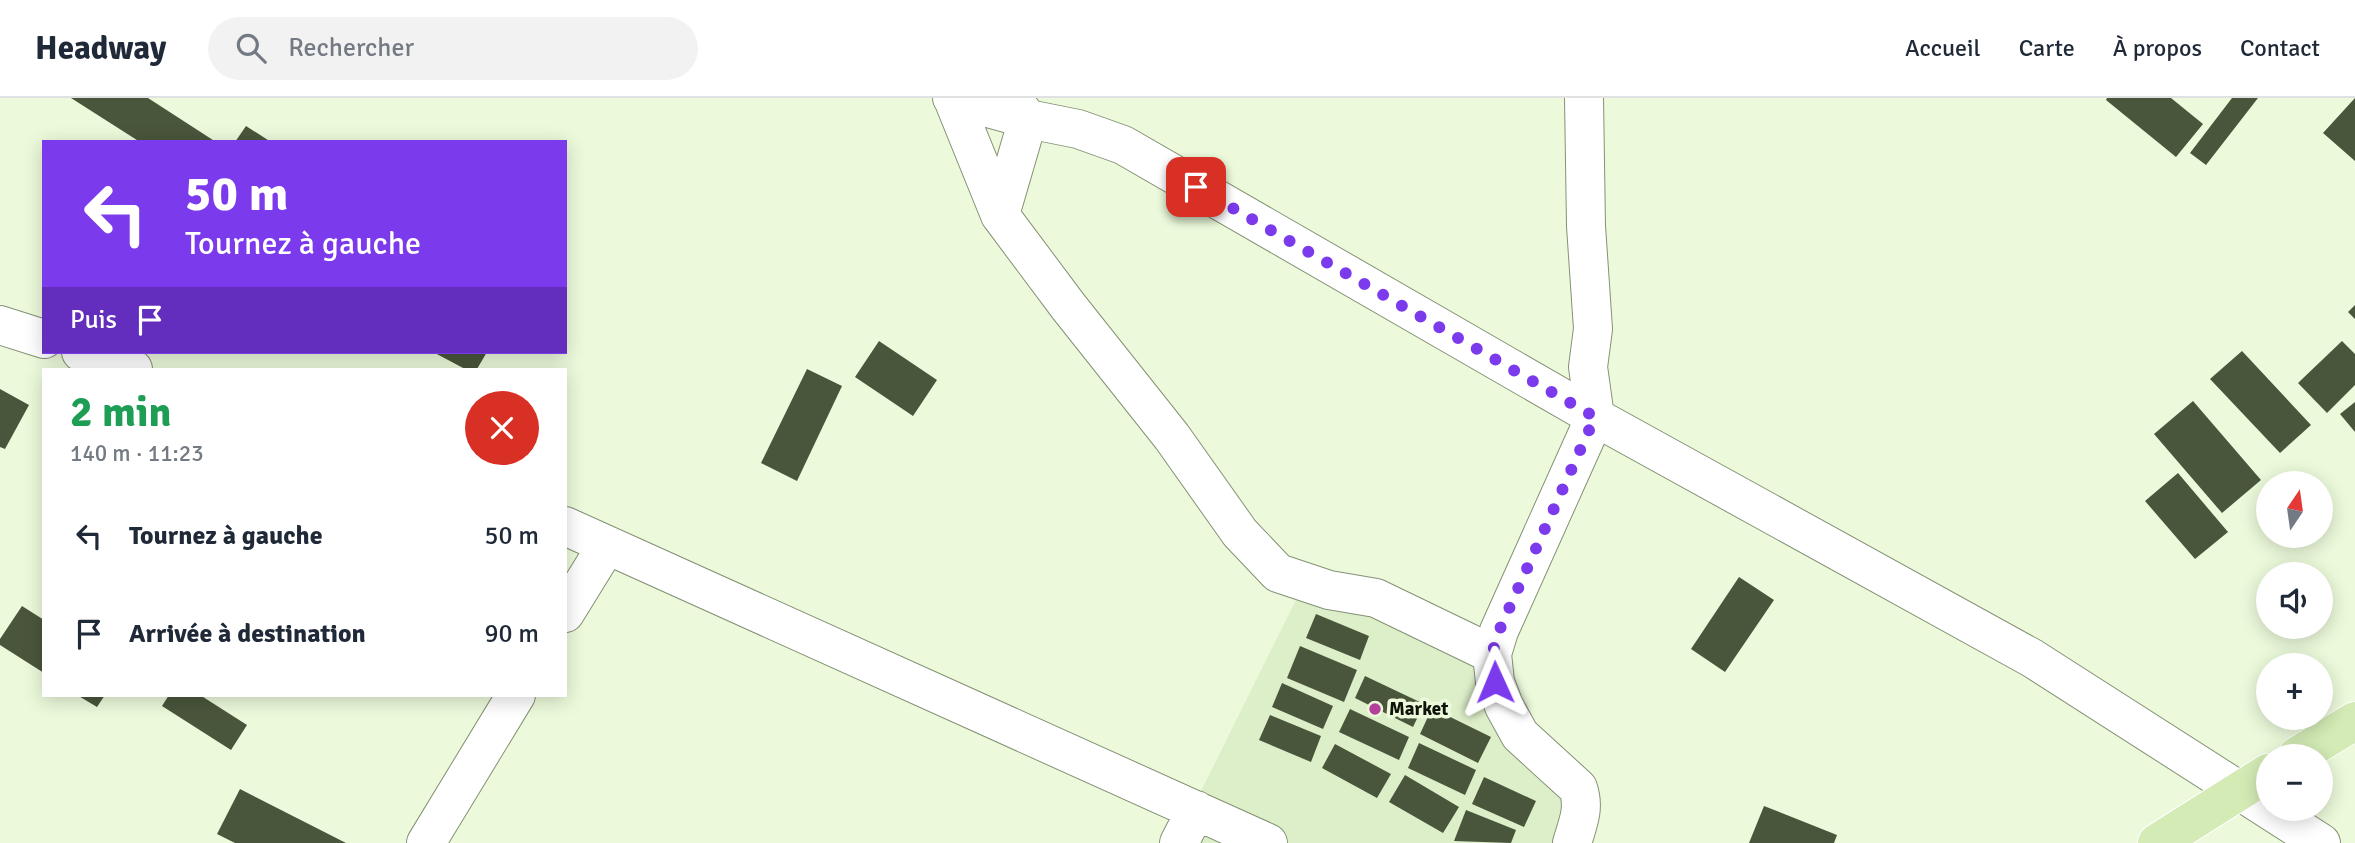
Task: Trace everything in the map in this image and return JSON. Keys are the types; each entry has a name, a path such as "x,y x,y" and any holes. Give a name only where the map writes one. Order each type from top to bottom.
{"main road":[{"path":"2317,744 2355,721"},
{"path":"2157,843 2253,782"}],"street":[{"path":"1572,843 1581,813 1582,800 1578,788 1520,735 1495,682 1492,654 1499,631 1595,417 1588,367 1593,329 1586,226 1584,98"},
{"path":"1492,654 1376,598 1329,590 1278,573 1240,533 1172,437 1000,215 953,99 1020,108 1123,145 1595,417 2253,782 2321,843"},
{"path":"1000,215 1020,108"},
{"path":"0,324 42,338"},
{"path":"87,354 130,368"},
{"path":"567,527 1187,827 1268,843"},
{"path":"567,611 607,545"},
{"path":"426,843 515,697"}],"shaded area":[{"name":"Market","path":"1304,584 1492,654 1582,800 1567,843 1175,843"}],"building":[{"path":"71,98 148,98 213,140 137,140"},
{"path":"2171,98 2203,124 2176,157 2106,100"},
{"path":"2232,98 2258,98 2206,165 2190,153"},
{"path":"2355,98 2355,161 2323,133"},
{"path":"246,126 268,140 236,140"},
{"path":"2355,305 2355,319 2348,312"},
{"path":"879,341 937,380 913,416 855,377"},
{"path":"2342,341 2355,354 2355,385 2327,413 2298,383"},
{"path":"2242,351 2311,425 2280,453 2210,379"},
{"path":"437,354 486,354 478,368 463,368"},
{"path":"807,369 842,386 797,481 761,463"},
{"path":"0,389 29,405 5,449 0,447"},
{"path":"2193,401 2256,474 2256,484 2222,513 2154,434"},
{"path":"2355,402 2355,432 2340,414"},
{"path":"2178,473 2228,532 2195,559 2145,501"},
{"path":"1739,577 1774,600 1725,672 1691,649"},
{"path":"22,606 42,619 42,672 0,645 0,639"},
{"path":"1316,614 1369,636 1360,660 1306,638"},
{"path":"1300,646 1357,670 1344,702 1287,678"},
{"path":"1365,676 1424,704 1413,727 1355,698"},
{"path":"1282,683 1333,706 1323,729 1272,707"},
{"path":"80,697 104,697 97,707"},
{"path":"168,697 203,697 247,725 231,750 162,706"},
{"path":"1432,708 1491,737 1478,763 1420,734"},
{"path":"1350,709 1409,737 1399,760 1339,732"},
{"path":"1270,715 1321,736 1311,762 1259,740"},
{"path":"1419,743 1476,770 1465,795 1408,768"},
{"path":"1335,744 1391,774 1377,798 1322,768"},
{"path":"1405,775 1459,807 1443,833 1389,802"},
{"path":"1484,777 1536,801 1524,827 1472,804"},
{"path":"240,789 346,843 235,843 217,834"},
{"path":"1764,806 1837,835 1834,843 1749,843"},
{"path":"1466,810 1516,830 1511,843 1454,841"}],"place":[{"name":"Market","path":"1375,709"}],"route":[{"path":"1196,187 1595,417 1499,631 1492,654 1495,682"}]}
